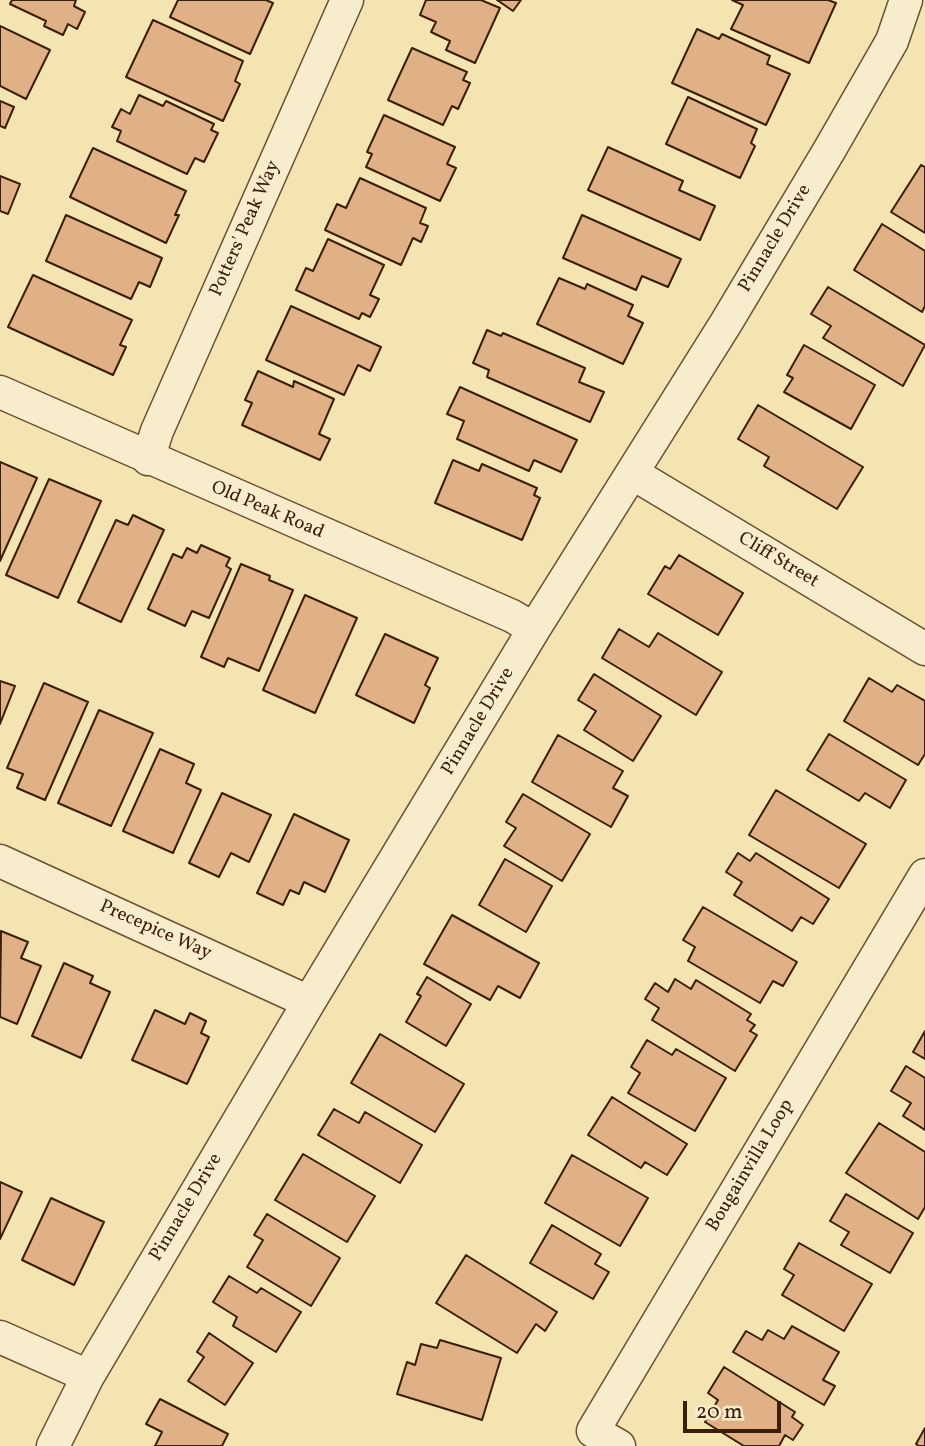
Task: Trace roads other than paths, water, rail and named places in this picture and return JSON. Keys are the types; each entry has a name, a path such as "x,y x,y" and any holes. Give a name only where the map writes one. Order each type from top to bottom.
{"street":[{"name":"Potters' Peak Way","path":"148,459 157,430 346,0"},
{"name":"Pinnacle Drive","path":"53,1446 88,1376 309,1002 534,629 726,323 837,137 892,41 906,0"},
{"name":"Old Peak Road","path":"0,392 512,616 534,629"},
{"name":"Cliff Street","path":"632,473 925,649"},
{"name":"Precepice Way","path":"0,861 309,1002"},
{"name":"Bougainvilla Loop","path":"619,1446 593,1431 925,875"},
{"path":"0,1337 88,1376"}]}
